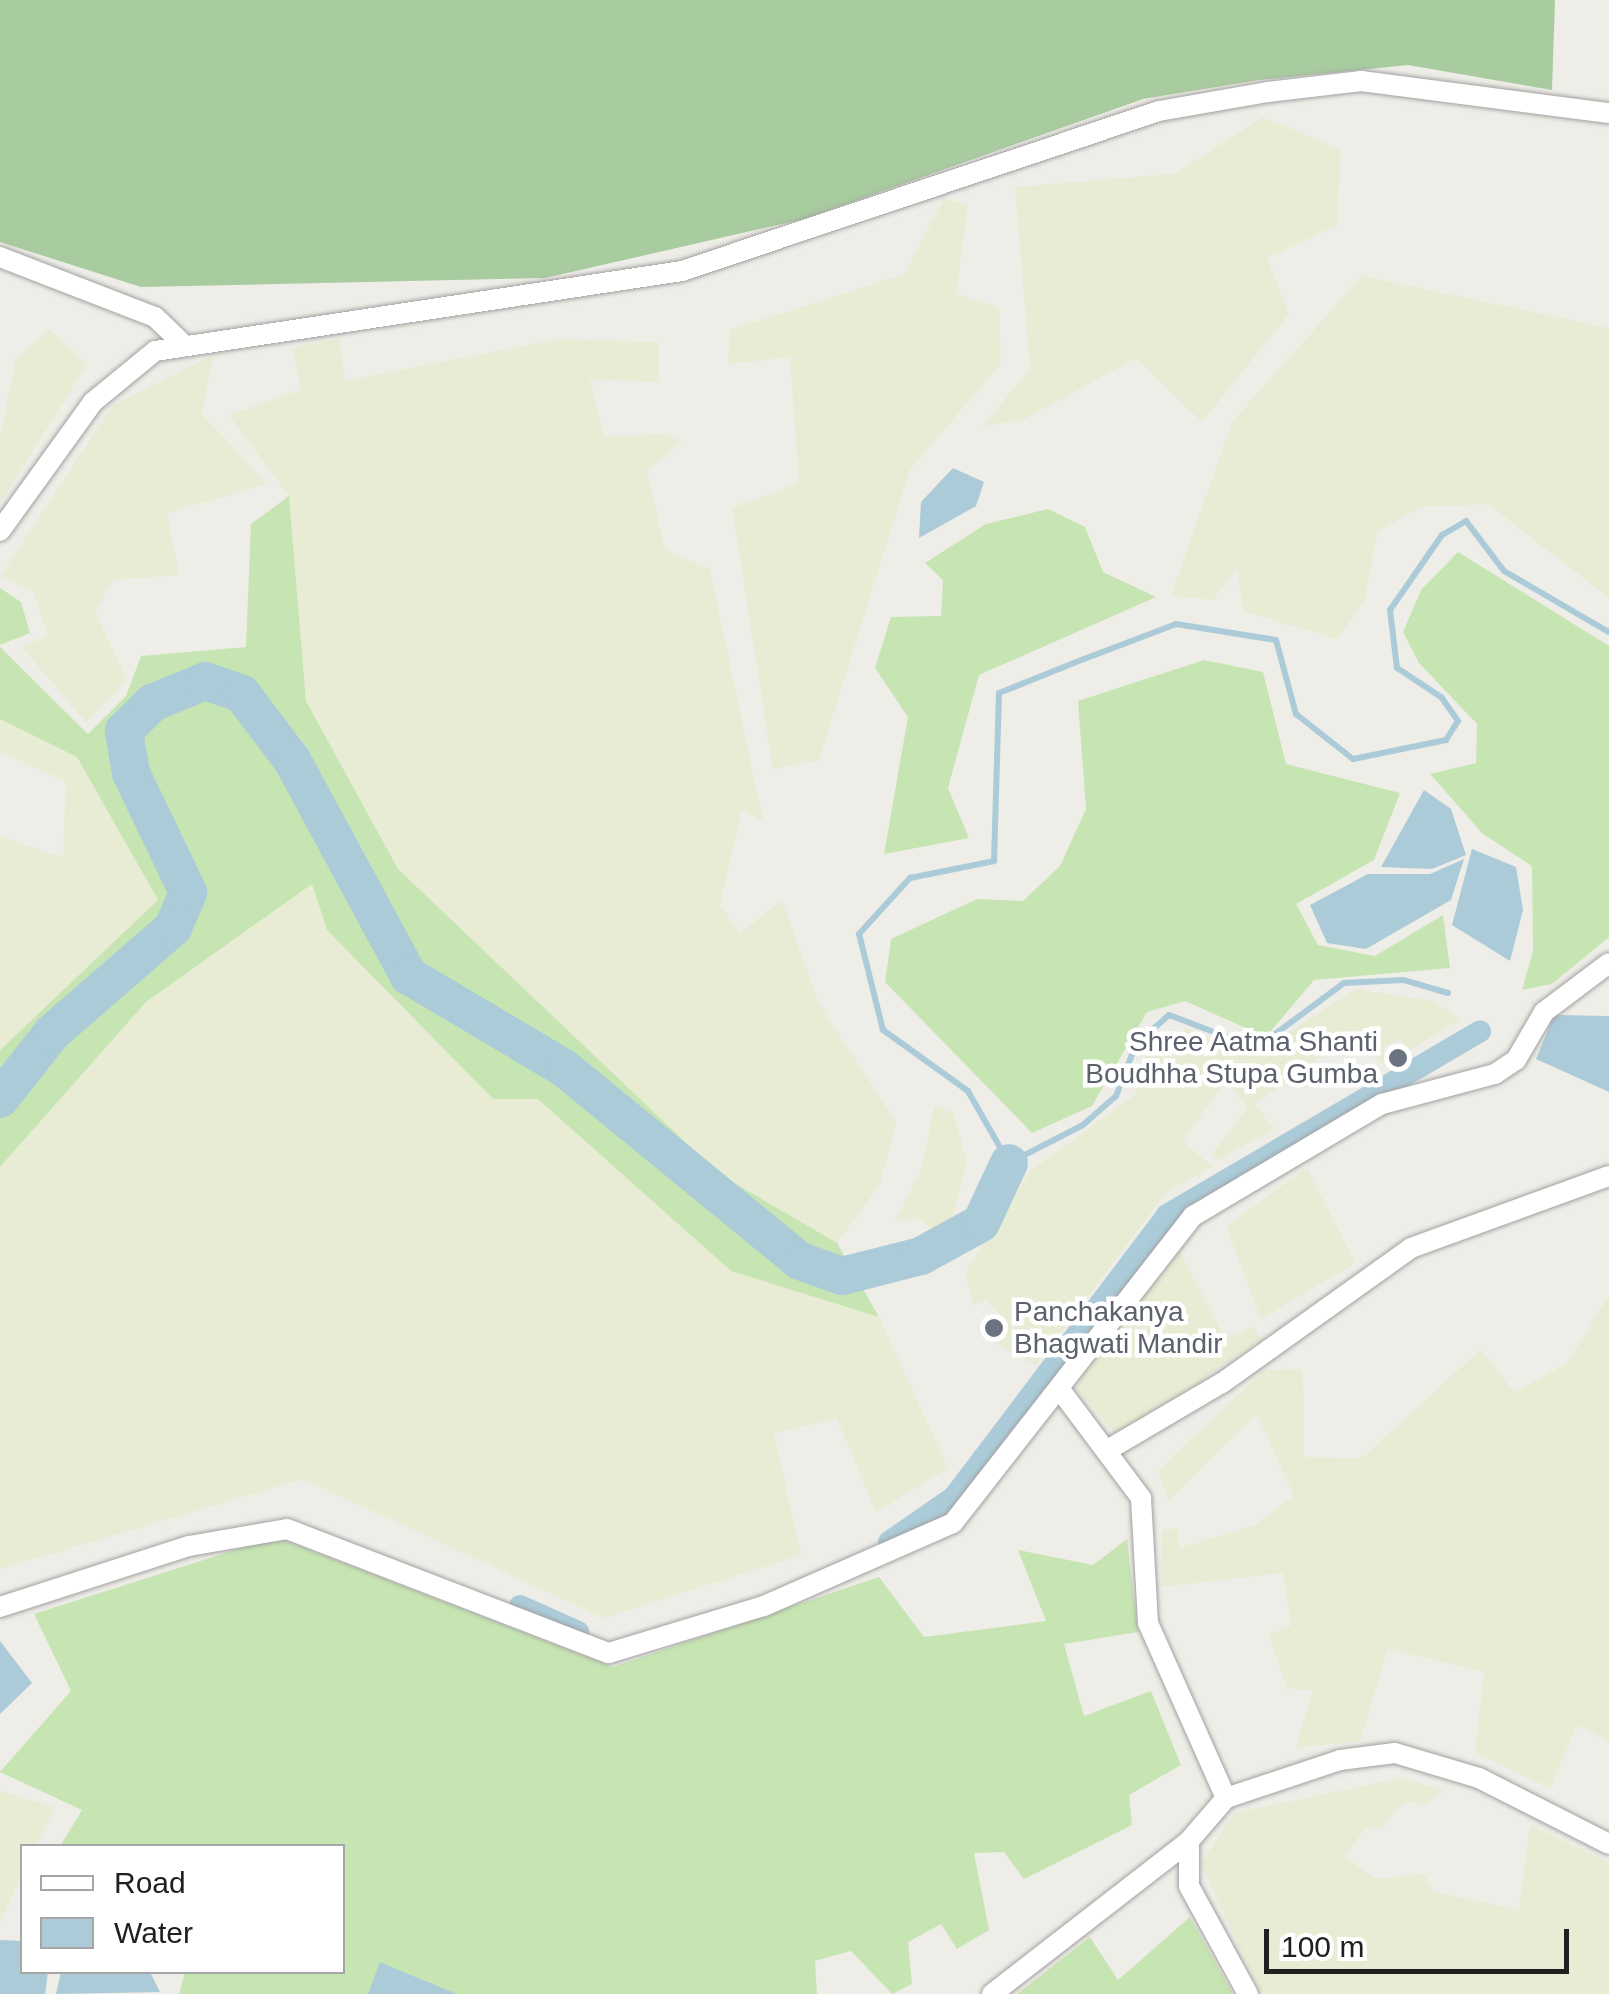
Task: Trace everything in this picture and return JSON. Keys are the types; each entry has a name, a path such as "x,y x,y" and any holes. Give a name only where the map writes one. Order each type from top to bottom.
{"street":[{"path":"0,532 92,402 155,351 682,271 1158,111 1268,92 1361,81 1609,113"},
{"path":"0,257 155,317 184,345"},
{"path":"0,1607 204,1542 287,1529 578,1646 641,1650 953,1523 1061,1391 1090,1336 1192,1216 1382,1104 1495,1074 1516,1060 1544,1012 1609,963"},
{"path":"1111,1448 1222,1383 1411,1248 1609,1176"},
{"path":"1061,1391 1111,1448 1141,1498 1148,1623 1226,1798"},
{"path":"992,1994 1189,1841 1226,1798 1340,1760 1395,1754 1479,1778 1609,1844"},
{"path":"1189,1841 1190,1886 1248,1994"}],"green space":[{"path":"0,0 1555,0 1552,90 1408,65 1259,80 1143,99 804,219 545,278 141,287 0,242"},
{"path":"1263,117 1341,150 1337,225 1267,258 1289,314 1202,422 1136,358 1025,419 983,426 1030,369 1015,187 1174,174"},
{"path":"944,198 968,206 956,294 999,307 1001,364 910,469 819,760 773,769 732,508 799,483 790,357 728,364 730,330 905,274"},
{"path":"1362,276 1609,328 1609,598 1488,504 1421,507 1377,532 1365,600 1337,639 1243,611 1237,568 1213,600 1171,596 1232,422"},
{"path":"49,329 87,365 0,503 0,438 16,359"},
{"path":"339,339 345,381 559,339 659,342 659,382 590,379 604,437 667,434 681,442 647,471 665,550 710,569 763,821 742,810 720,905 740,933 782,900 818,1002 896,1122 880,1184 837,1243 719,1174 398,869 306,701 289,496 229,415 301,390 293,348"},
{"path":"213,355 202,414 267,484 167,513 179,575 113,580 95,612 127,680 86,722 22,647 48,636 33,590 0,577 112,406"},
{"path":"289,496 306,701 398,869 719,1174 837,1243 879,1317 731,1271 538,1099 493,1099 327,930 312,884 146,1002 0,1167 0,1050 158,900 77,757 0,719 0,647 88,734 126,696 141,656 246,647 251,524"},
{"path":"1048,509 1085,527 1103,572 1156,597 979,675 948,788 969,838 884,854 908,717 875,668 891,617 941,616 943,580 925,563 986,524"},
{"path":"1458,552 1609,646 1609,937 1552,984 1522,990 1533,951 1532,866 1483,834 1430,774 1476,763 1477,724 1419,663 1403,632 1421,590"},
{"path":"0,588 21,602 30,633 0,645"},
{"path":"1204,660 1263,672 1286,764 1400,793 1374,860 1296,904 1318,945 1375,956 1443,915 1450,968 1314,980 1266,1037 1185,1001 1147,1012 1092,1106 1032,1133 885,982 891,939 977,899 1023,901 1060,866 1086,809 1078,701"},
{"path":"0,719 77,757 158,900 0,1050 0,836 63,858 66,781 0,752"},
{"path":"312,883 731,1271 879,1317 948,1468 876,1512 837,1419 774,1433 801,1555 604,1618 303,1479 0,1569 0,1167 146,1002"},
{"path":"1355,989 1434,1001 1461,1019 1408,1051 1400,1037 1383,1048 1388,1062 1381,1064 1359,1029 1255,1104 1274,1129 1218,1160 1211,1156 1247,1108 1227,1078 1183,1141 1212,1167 1168,1190 1036,1365 990,1341 1006,1321 986,1300 974,1305 965,1272 1031,1170 1136,1094 1142,1061 1158,1039 1188,1029 1251,1057"},
{"path":"934,1106 954,1113 967,1163 950,1228 933,1231 920,1219 895,1220 921,1172"},
{"path":"1307,1168 1355,1263 1261,1319 1226,1226"},
{"path":"1178,1248 1225,1339 1252,1326 1261,1339 1118,1437 1076,1388 1110,1324"},
{"path":"1609,1295 1609,1741 1577,1725 1550,1788 1475,1752 1484,1672 1388,1649 1360,1741 1296,1748 1312,1691 1287,1688 1268,1634 1291,1626 1283,1573 1161,1587 1162,1531 1177,1528 1180,1548 1255,1525 1294,1496 1257,1414 1168,1501 1158,1471 1264,1370 1303,1369 1304,1457 1362,1458 1481,1349 1514,1392 1568,1363"},
{"path":"276,1537 613,1667 879,1577 924,1637 1046,1621 1018,1550 1093,1565 1127,1539 1138,1632 1064,1644 1084,1716 1151,1691 1181,1765 1129,1795 1132,1825 1024,1879 1004,1852 974,1853 989,1930 957,1949 941,1924 908,1942 912,1984 892,1994 851,1951 815,1961 817,1994 179,1994 184,1974 345,1974 345,1844 61,1844 82,1810 0,1772 71,1691 34,1614"},
{"path":"1402,1778 1443,1790 1427,1804 1404,1802 1381,1828 1366,1827 1344,1857 1376,1879 1424,1874 1434,1892 1519,1910 1530,1825 1609,1863 1609,1994 1261,1994 1201,1864 1234,1813"},
{"path":"0,1791 55,1807 37,1844 20,1844 20,1879 0,1922"},
{"path":"1190,1917 1233,1994 1017,1994 1090,1937 1118,1980"}],"water":[{"path":"953,468 984,482 976,506 919,538 921,502"},
{"path":"1424,790 1451,809 1466,855 1432,869 1381,867"},
{"path":"1472,849 1516,867 1523,910 1510,961 1452,925"},
{"path":"1464,859 1451,900 1366,949 1327,943 1310,905 1368,874 1430,874"},
{"path":"1554,1015 1609,1016 1609,1092 1536,1059"},
{"path":"0,1641 32,1683 0,1714"},
{"path":"0,1940 20,1941 20,1974 48,1974 45,1994 0,1994"},
{"path":"380,1962 401,1971 457,1994 368,1994"},
{"path":"61,1974 151,1974 160,1992 56,1994"}],"waterway":[{"path":"1448,993 1403,980 1344,983 1256,1048 1169,1015 1136,1044 1116,1096 1083,1125 1009,1163 968,1091 883,1030 859,934 910,878 994,861 999,693 1176,624 1276,640 1296,714 1353,759 1446,740 1458,721 1441,697 1397,668 1390,610 1442,535 1466,521 1504,571 1609,632"},
{"path":"0,1099 52,1033 173,928 188,892 131,773 124,731 152,703 205,681 242,694 292,760 409,976 564,1068 800,1261 842,1276 921,1256 981,1223 1009,1163"},
{"path":"889,1542 954,1497 1167,1215 1480,1031"},
{"path":"520,1606 578,1632"}],"place":[{"name":"Shree Aatma Shanti Boudhha Stupa Gumba","path":"1398,1058"},
{"name":"Panchakanya Bhagwati Mandir","path":"994,1328"}]}
